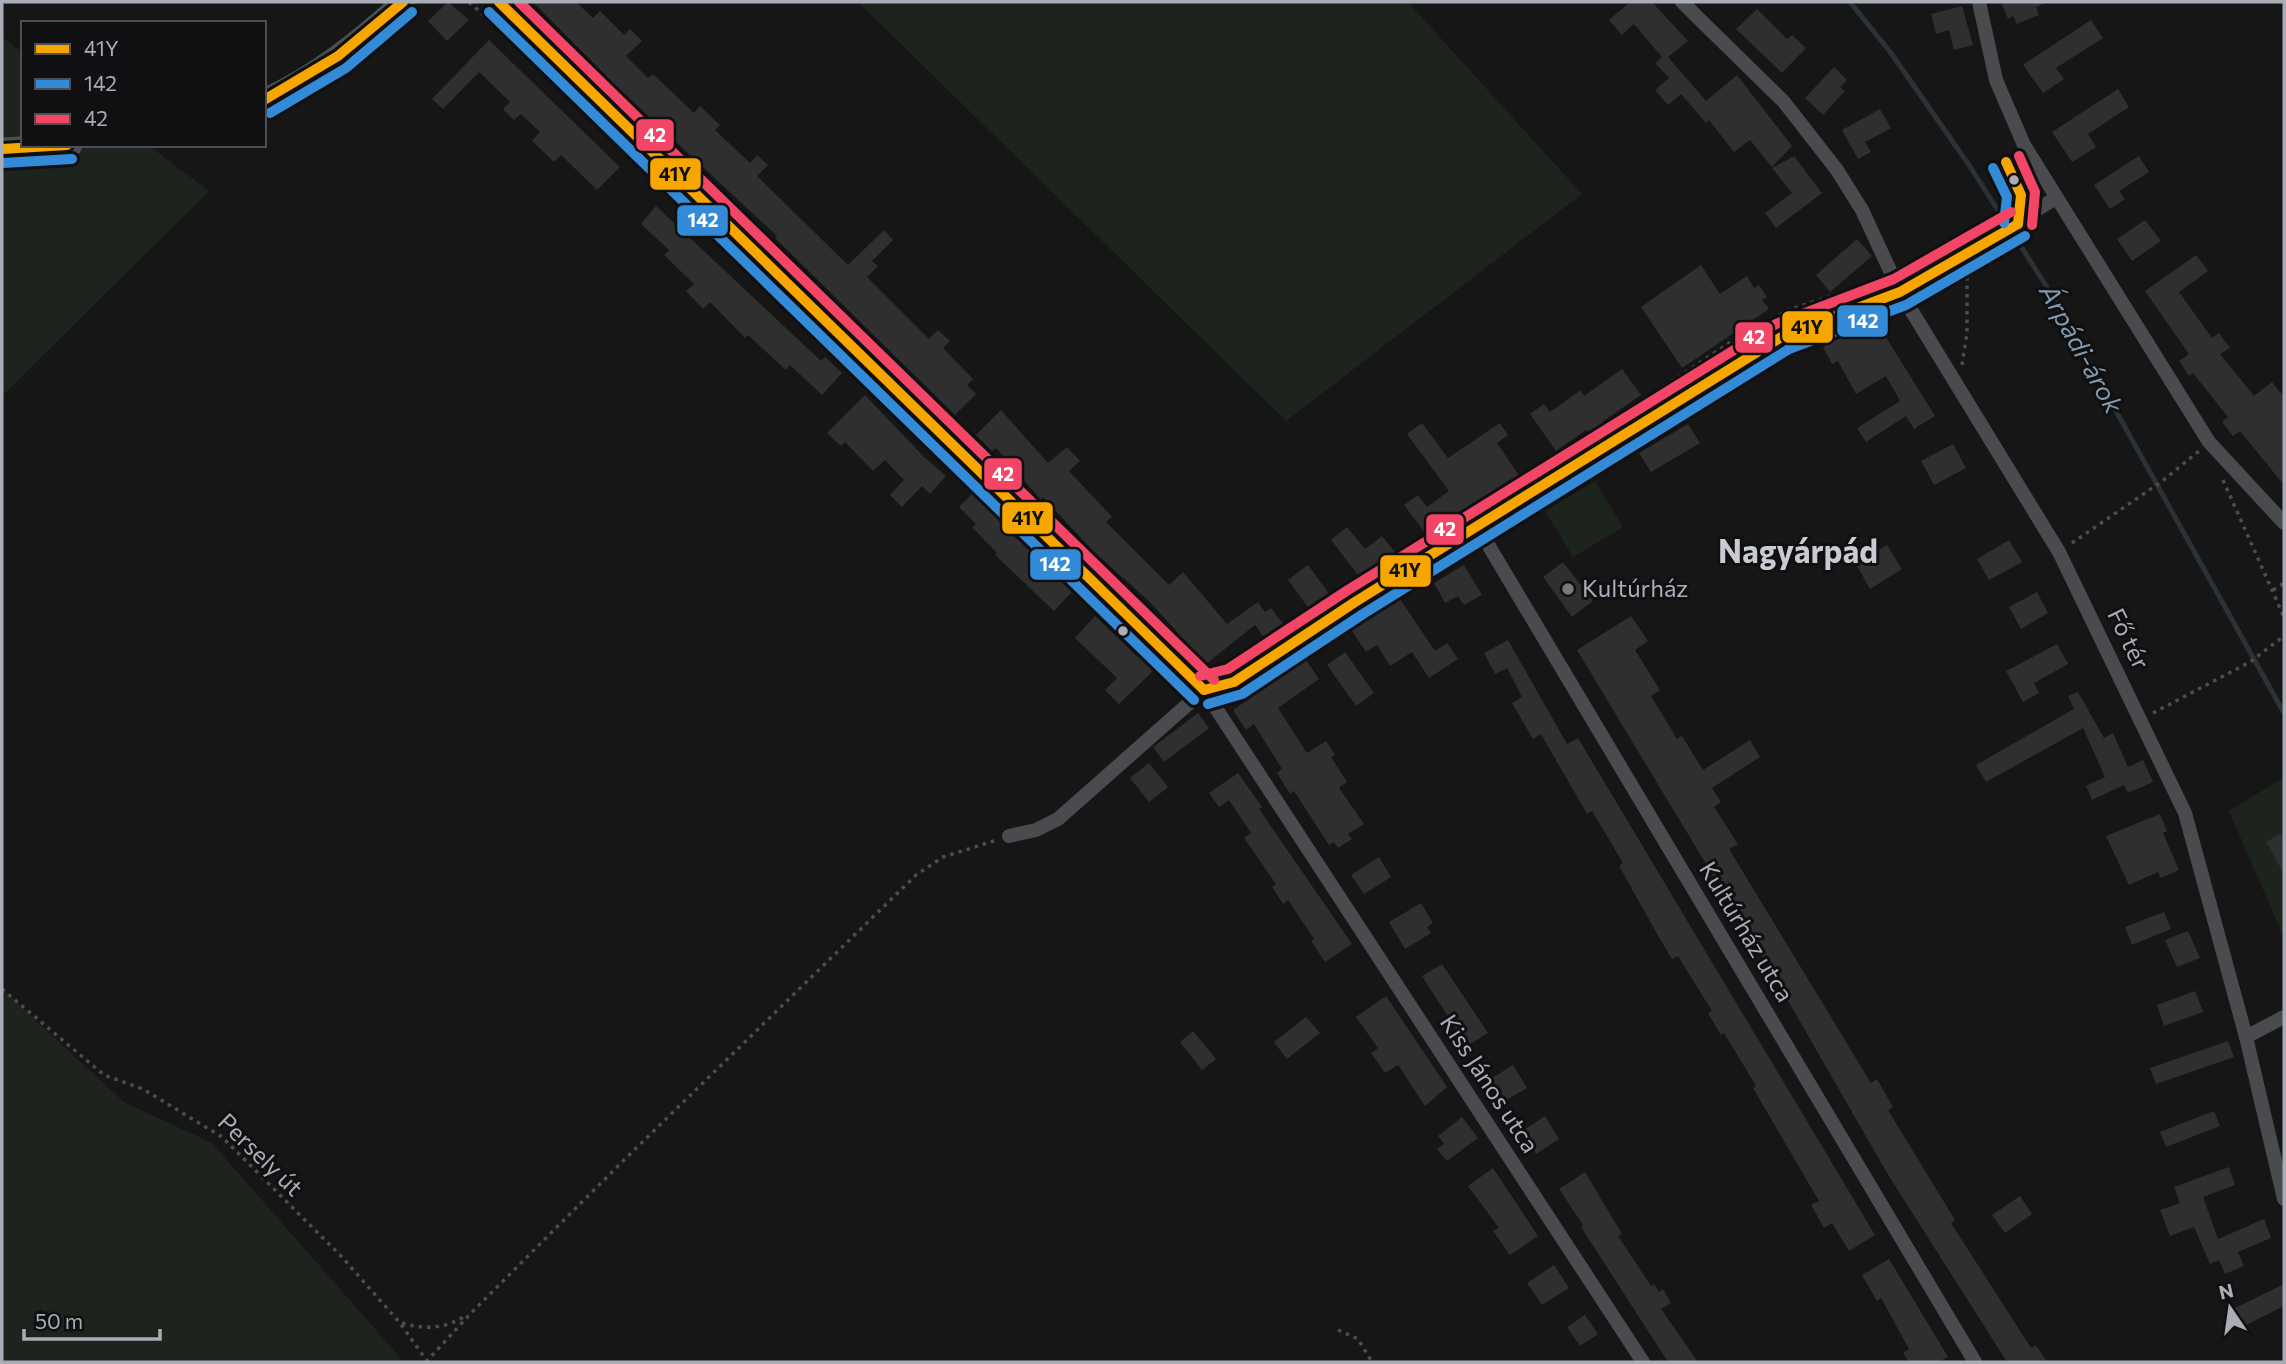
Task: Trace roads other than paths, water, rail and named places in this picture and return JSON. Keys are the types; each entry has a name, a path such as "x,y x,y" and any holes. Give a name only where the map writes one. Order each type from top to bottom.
{"main road":[{"path":"266,99 308,77 341,54 403,2"},
{"path":"2,149 36,147"}],"street":[{"name":"Kiss János utca","path":"499,2 1204,690 1643,1362"},
{"name":"Fő tér","path":"1682,2 1811,132 1862,210 1900,292 2059,552 2142,719 2185,813 2246,1037 2284,1199"},
{"path":"1979,2 1996,80 2024,145 2209,442 2284,523"},
{"path":"1009,836 1036,830 1058,818 1204,690 1234,682 1477,526 1783,336 1900,292 2018,224 2056,198"},
{"name":"Kultúrház utca","path":"1477,526 1975,1362"},
{"path":"2246,1037 2284,1017"}],"lane":[{"path":"2006,162 2021,195 2018,224"}],"waterway":[{"name":"Árpádi-árok","path":"1850,2 1891,53 1969,165 2047,287 2284,713"}],"place":[{"name":"Kultúrház","path":"1568,589"}],"district":[{"name":"Nagyárpád","path":"1798,552"}]}
